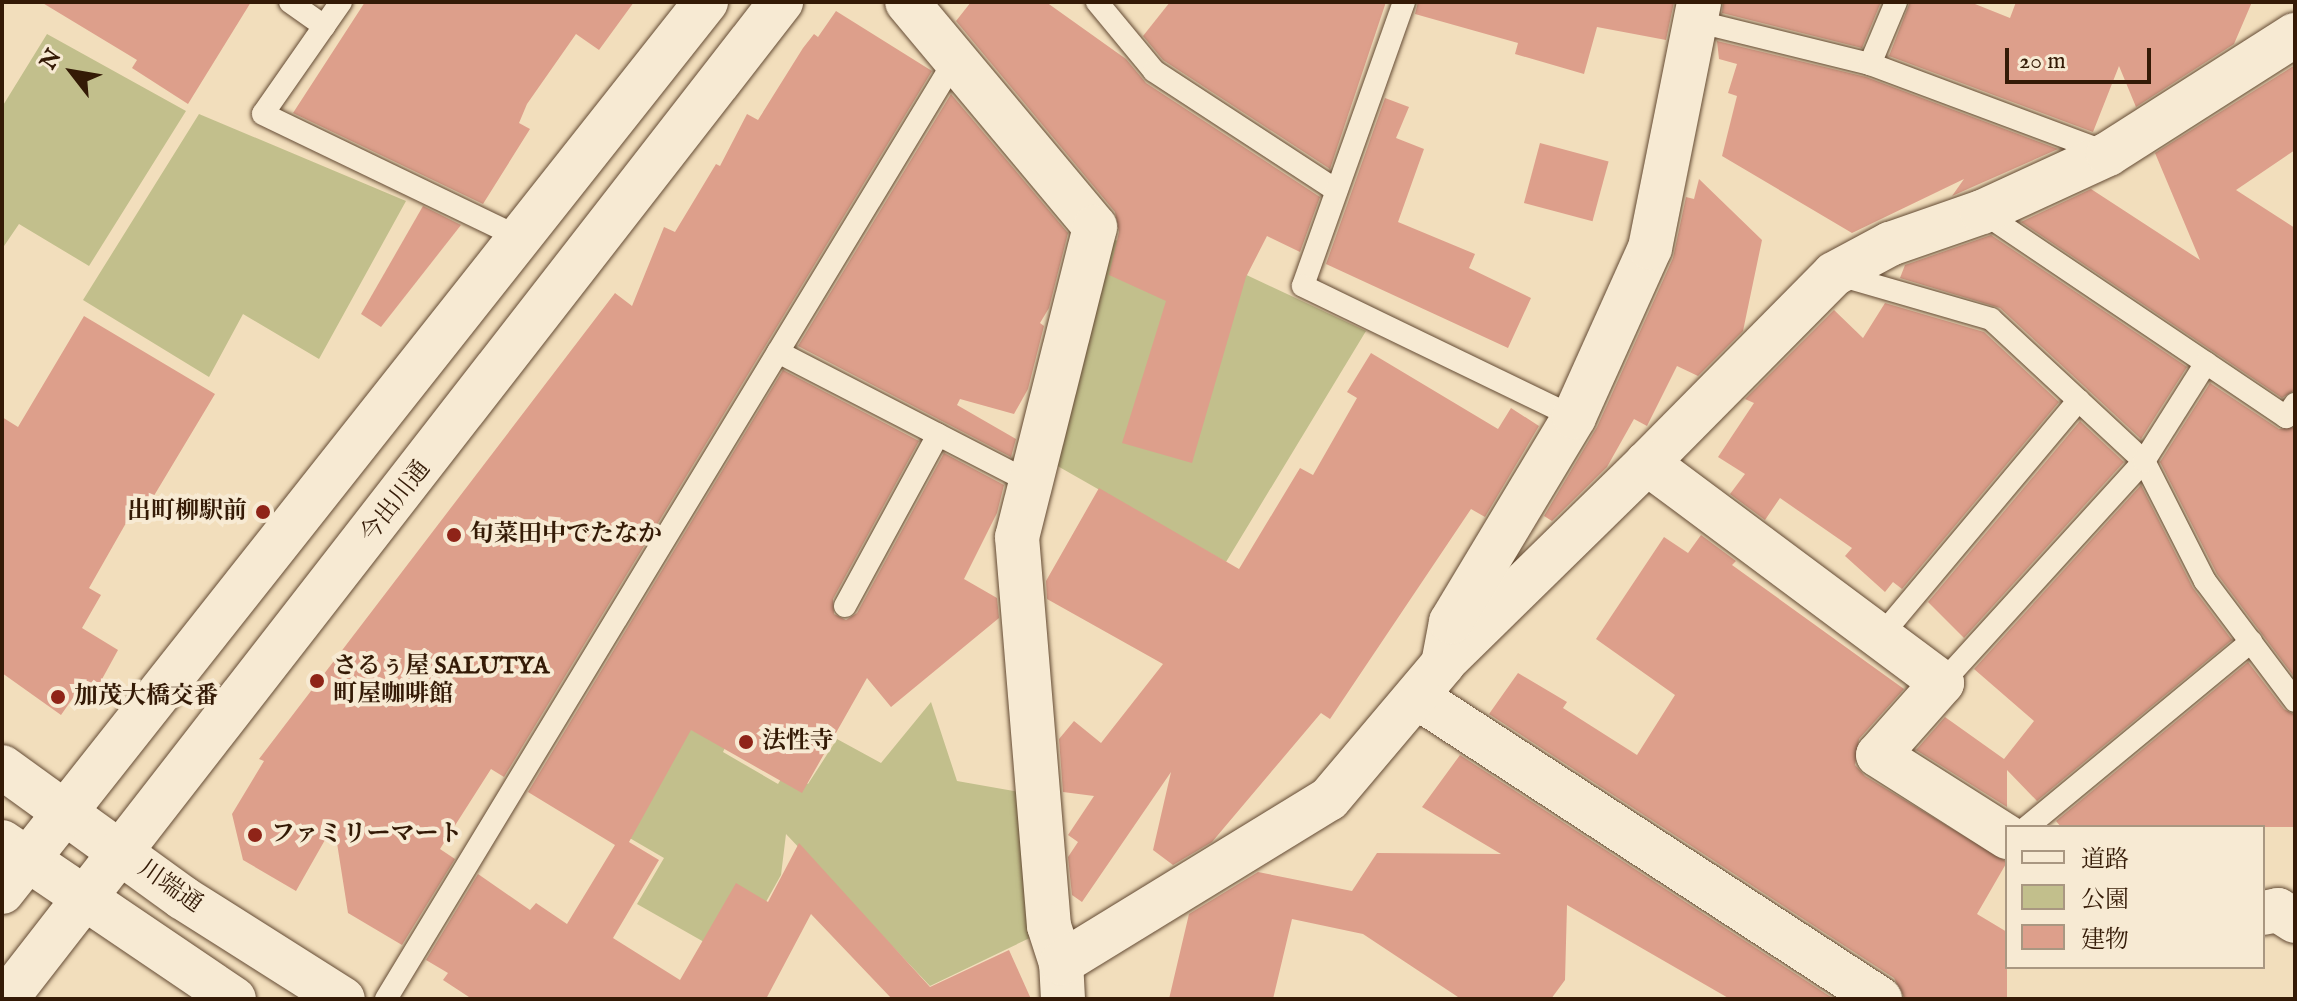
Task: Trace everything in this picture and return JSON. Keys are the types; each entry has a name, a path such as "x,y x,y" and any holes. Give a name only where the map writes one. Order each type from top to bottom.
{"street":[{"path":"234,999 85,898 11,865 66,813 706,2"},
{"name":"今出川通","path":"6,999 781,2"},
{"path":"907,2 1095,227 1028,481 1017,537 1049,926 1062,981 1329,799 1430,681 1834,274 1890,244 1982,212 2108,154 2295,35"},
{"path":"1430,681 1451,622 1574,417 1650,248 1697,12"},
{"path":"1647,463 1942,683 1878,755 2005,836"},
{"path":"1430,681 1880,999"},
{"name":"川端通","path":"2,767 120,853 343,999"}],"lane":[{"path":"290,2 324,26"},
{"path":"341,2 263,114 521,238"},
{"path":"1097,2 1154,71 1334,189"},
{"path":"1404,2 1334,189 1303,286 1574,417"},
{"path":"1870,64 1896,2"},
{"path":"1697,12 1870,64 2108,154"},
{"path":"386,999 955,60"},
{"path":"1982,212 2286,417 2293,410"},
{"path":"1834,274 1991,319 2079,400 2144,461 2205,581 2295,701"},
{"path":"778,352 1028,481"},
{"path":"1942,683 2144,461 2206,363"},
{"path":"1880,637 2079,400"},
{"path":"845,606 938,435"},
{"path":"2029,825 2251,642"}],"green space":[{"path":"47,34 186,111 89,266 19,224 2,249 2,107"},
{"path":"199,114 406,201 319,359 243,314 209,377 83,300"},
{"path":"1098,234 1162,256 1170,239 1366,331 1226,562 1040,456"},
{"path":"699,686 729,739 723,752 778,784 786,771 808,784 837,739 881,763 931,702 957,781 1020,792 1036,935 930,986 786,834 781,875 734,959 637,904 664,858 621,833"}],"building":[{"path":"41,2 251,2 188,104 132,68 137,60"},
{"path":"365,2 634,2 599,50 576,34 527,104 519,123 530,129 483,204 293,113"},
{"path":"971,2 1046,2 1126,59 1146,83 1320,197 1300,252 1267,236 1246,277 1192,463 1122,443 1166,301 1109,275 1119,232 1115,212 956,21"},
{"path":"1170,2 1386,2 1330,169 1163,60 1143,36"},
{"path":"1418,2 1674,2 1666,40 1597,27 1584,74 1515,54 1518,43 1415,14"},
{"path":"1723,2 1881,2 1862,48 1722,13"},
{"path":"1910,2 1970,2 2010,18 2016,2 2252,2 2234,44 2136,107 2119,66 2093,132 1889,56"},
{"path":"836,11 932,71 504,777 491,769 440,849 455,859 402,945 348,913 334,824 296,891 243,860 232,814 264,761 259,759 615,293 632,306 664,227 675,232 716,164 720,166 747,114 758,120 803,48 814,34 818,37"},
{"path":"1717,41 1866,77 2058,149 1952,196 1964,179 1852,233 1722,156 1737,96 1728,93 1737,64 1719,59"},
{"path":"2295,65 2295,150 2236,190 2295,228 2295,390 2282,398 2021,222 2091,189 2200,260 2155,153"},
{"path":"951,94 1068,233 1049,308 1040,323 1044,326 1028,389 1014,414 960,399 957,405 1016,439 1011,457 798,346"},
{"path":"1385,98 1409,107 1396,138 1424,149 1398,222 1475,254 1469,268 1531,298 1508,348 1326,264"},
{"path":"1540,143 1609,161 1593,221 1524,203"},
{"path":"1699,179 1762,240 1743,331 1698,376 1677,366 1647,426 1634,419 1607,467 1552,521 1544,516 1597,427 1673,258 1686,197 1694,199"},
{"path":"423,206 461,225 381,327 361,314"},
{"path":"1991,235 2187,367 2141,439 2000,308 1900,278 1905,265"},
{"path":"1885,303 1984,332 2059,402 1902,589 1893,582 1885,592 1845,556 1852,548 1780,498 1765,520 1730,494 1745,474 1718,457 1754,403 1745,399 1834,310 1863,338"},
{"path":"84,316 215,394 143,514 134,509 89,588 101,595 82,628 118,650 96,690 84,682 61,715 2,673 2,417 18,427"},
{"path":"1371,353 1498,429 1511,408 1539,426 1485,517 1471,509 1330,719 1321,713 1212,842 1173,865 1153,850 1171,772 1082,902 1072,895 1068,857 1078,842 1068,835 1094,796 1063,792 1059,739 1074,721 1101,743 1163,664 1047,599 1046,581 1099,488 1239,569 1300,468 1313,475 1357,398 1347,392"},
{"path":"783,370 919,441 833,599 834,614 846,620 857,613 944,453 1004,485 997,513 964,579 997,598 999,618 891,707 867,678 802,793 691,730 629,842 659,860 613,938 680,980 736,883 768,902 799,843 930,987 1009,950 1031,999 892,999 811,914 766,999 472,999 443,980 448,973 426,960 478,874 530,910 536,903 567,924 615,845 528,792"},
{"path":"2210,383 2279,429 2295,427 2295,678 2217,574 2160,462"},
{"path":"2080,421 2124,462 1964,638 1928,602"},
{"path":"2141,485 2193,588 2232,640 2037,801 2007,770 2007,807 1916,750 1945,717 2004,759 2034,721 1974,669"},
{"path":"1701,535 1736,561 1732,565 1904,689 1859,739 1855,765 1865,776 2005,861 1977,914 2005,931 2007,999 1905,999 1894,978 1489,714 1518,673 1567,702 1563,708 1637,755 1675,695 1596,639 1664,537 1688,553"},
{"path":"2248,662 2284,709 2295,715 2295,827 2059,825 2056,821"},
{"path":"1460,755 1834,999 1730,999 1567,905 1565,980 1551,999 1461,999 1363,934 1292,919 1273,999 1169,999 1189,914 1258,872 1352,891 1377,853 1501,854 1422,807"}],"place":[{"name":"出町柳駅前","path":"263,512"},
{"name":"旬菜田中でたなか","path":"454,535"},
{"name":"さるぅ屋 SALUTYA 町屋咖啡館","path":"317,681"},
{"name":"加茂大橋交番","path":"58,697"},
{"name":"法性寺","path":"746,742"},
{"name":"ファミリーマート","path":"255,835"}]}
